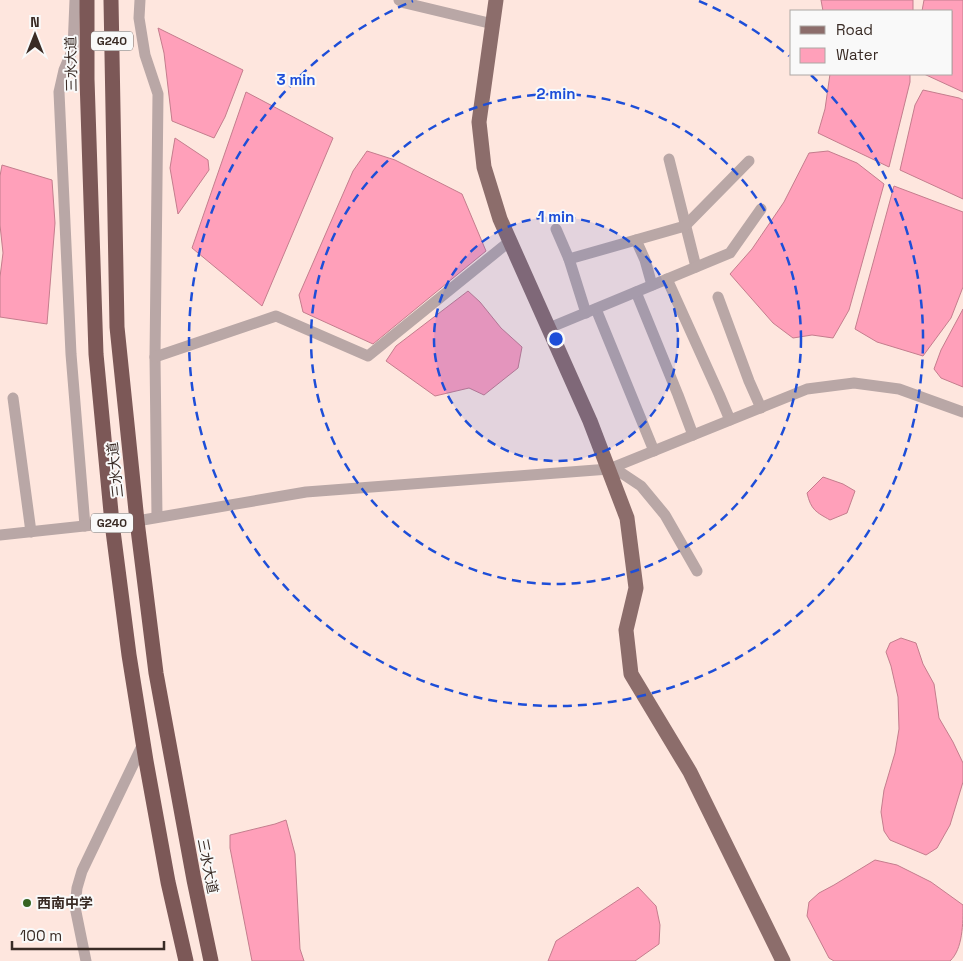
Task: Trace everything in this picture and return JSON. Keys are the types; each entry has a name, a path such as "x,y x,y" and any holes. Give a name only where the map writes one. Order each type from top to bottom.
{"highway":[{"name":"三水大道","path":"86,0 96,354 112,523 143,744 168,882 186,961"},
{"name":"三水大道","path":"111,0 117,327 136,521 156,673 194,880 211,961"}],"main road":[{"path":"496,0 479,122 484,167 500,219 611,469 627,518 636,588 626,630 631,674 690,772 782,961"}],"street":[{"path":"74,0 73,49 64,70 59,92 72,363 85,526"},
{"path":"140,0 139,18 145,55 158,94 155,357 157,518"},
{"path":"399,0 493,24"},
{"path":"669,159 696,267"},
{"path":"569,259 686,226 749,161"},
{"path":"549,328 730,253 762,208"},
{"path":"556,229 654,451"},
{"path":"636,240 645,260 652,285"},
{"path":"155,357 276,316 368,356 510,241"},
{"path":"667,279 730,420"},
{"path":"636,292 693,435"},
{"path":"718,297 760,408"},
{"path":"136,521 306,492 611,469 807,389 854,383 899,389 963,412"},
{"path":"13,398 31,532"},
{"path":"611,469 641,486 665,515 697,571"},
{"path":"0,535 112,523"},
{"path":"86,961 75,907 77,888 82,871 143,744"}],"water":[{"path":"821,0 913,0 913,10 823,10"},
{"path":"924,0 963,0 963,92 926,75 953,75 953,10 922,10"},
{"path":"158,28 243,70 225,117 214,138 172,121 164,53"},
{"path":"830,75 910,75 910,82 889,167 818,133 825,109"},
{"path":"923,90 963,100 963,199 900,170 915,105"},
{"path":"246,92 333,138 262,306 192,248"},
{"path":"175,138 208,160 209,170 178,214 170,168"},
{"path":"367,151 395,160 462,194 486,251 373,344 303,312 299,295 353,171"},
{"path":"828,151 857,163 884,184 849,310 833,338 812,335 793,338 773,323 730,274 752,249 784,202 809,153"},
{"path":"2,165 52,180 55,223 47,324 0,317 0,277 3,253 0,225 0,176"},
{"path":"894,186 963,212 963,287 951,318 923,356 877,342 855,329"},
{"path":"468,291 480,302 501,328 522,347 518,368 484,395 469,388 435,396 386,361 396,346"},
{"path":"963,309 963,387 941,378 934,369 941,350"},
{"path":"823,477 843,484 855,491 847,513 830,520 815,510 810,503 807,493"},
{"path":"901,638 916,643 923,664 934,684 939,718 963,763 963,782 950,825 937,848 926,855 890,840 884,831 881,812 884,790 895,753 899,729 898,697 886,652 890,643"},
{"path":"286,820 295,854 300,949 304,961 252,961 230,848 230,835"},
{"path":"875,860 897,865 931,882 963,905 960,943 958,950 950,961 834,961 829,958 807,916 809,902 819,893"},
{"path":"638,887 656,906 660,925 659,944 635,961 548,961 556,941"}],"place":[{"name":"西南中学","path":"27,903"}]}
